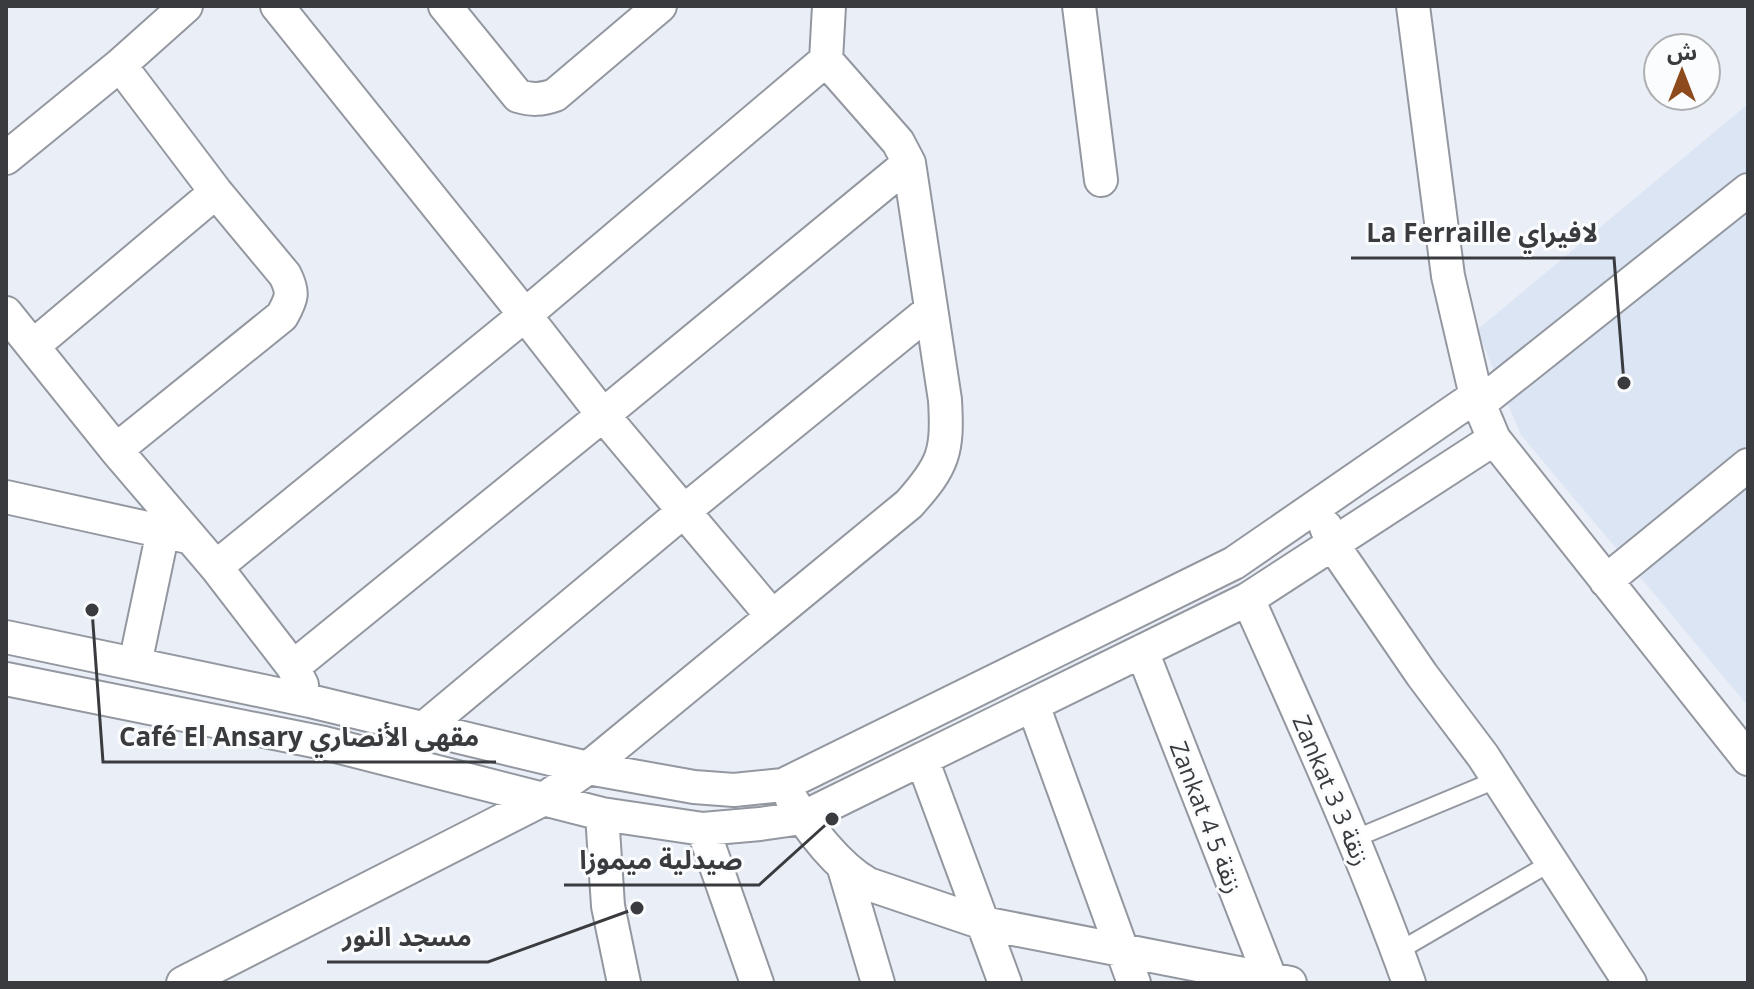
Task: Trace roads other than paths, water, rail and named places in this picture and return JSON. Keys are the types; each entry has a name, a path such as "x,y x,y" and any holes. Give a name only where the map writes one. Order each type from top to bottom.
{"street":[{"path":"6,158 120,65 186,6"},
{"path":"277,6 603,415 772,616"},
{"path":"445,6 518,96 541,100 555,95 660,6"},
{"path":"183,983 544,799 588,768 909,504 934,473 944,452 947,428 945,400 909,163 898,142 826,60 829,6"},
{"path":"1079,6 1101,180"},
{"path":"1413,6 1448,276 1477,400 1494,439 1606,581 1742,739"},
{"path":"216,567 525,315 826,60"},
{"path":"116,450 282,316 291,300 291,287 285,275 216,192 120,65"},
{"path":"293,667 909,163"},
{"path":"6,637 310,701 588,768 694,787 734,790 783,785 1234,563 1477,400 1748,190"},
{"path":"27,351 216,192"},
{"path":"385,759 931,310"},
{"path":"6,313 27,351 116,450 176,534 216,567 293,667 310,701 324,743"},
{"path":"6,679 324,743 602,814 703,829 802,818 1248,599 1494,439"},
{"path":"1606,581 1748,465"},
{"path":"6,497 176,534"},
{"path":"1317,507 1333,545 1422,675 1483,756 1630,983"},
{"path":"135,664 176,534"},
{"name":"Zankat 3 زنقة 3","path":"1248,599 1354,839 1409,983"},
{"name":"Zankat 4 زنقة 5","path":"1142,651 1277,982"},
{"path":"1033,705 1134,983"},
{"path":"922,759 1005,983"},
{"path":"783,785 802,818 843,865 868,884 983,923 1277,982"},
{"path":"602,814 608,906 624,983"},
{"path":"703,829 757,983"},
{"path":"843,865 878,983"}],"lane":[{"path":"1354,839 1498,779"},
{"path":"1397,952 1552,862"}],"place":[{"name":"La Ferraille لافيراي","path":"1624,383"},
{"name":"Café El Ansary مقهى الأنصاري","path":"92,610"},
{"name":"صيدلية ميموزا","path":"832,819"},
{"name":"مسجد النور","path":"637,908"}]}
